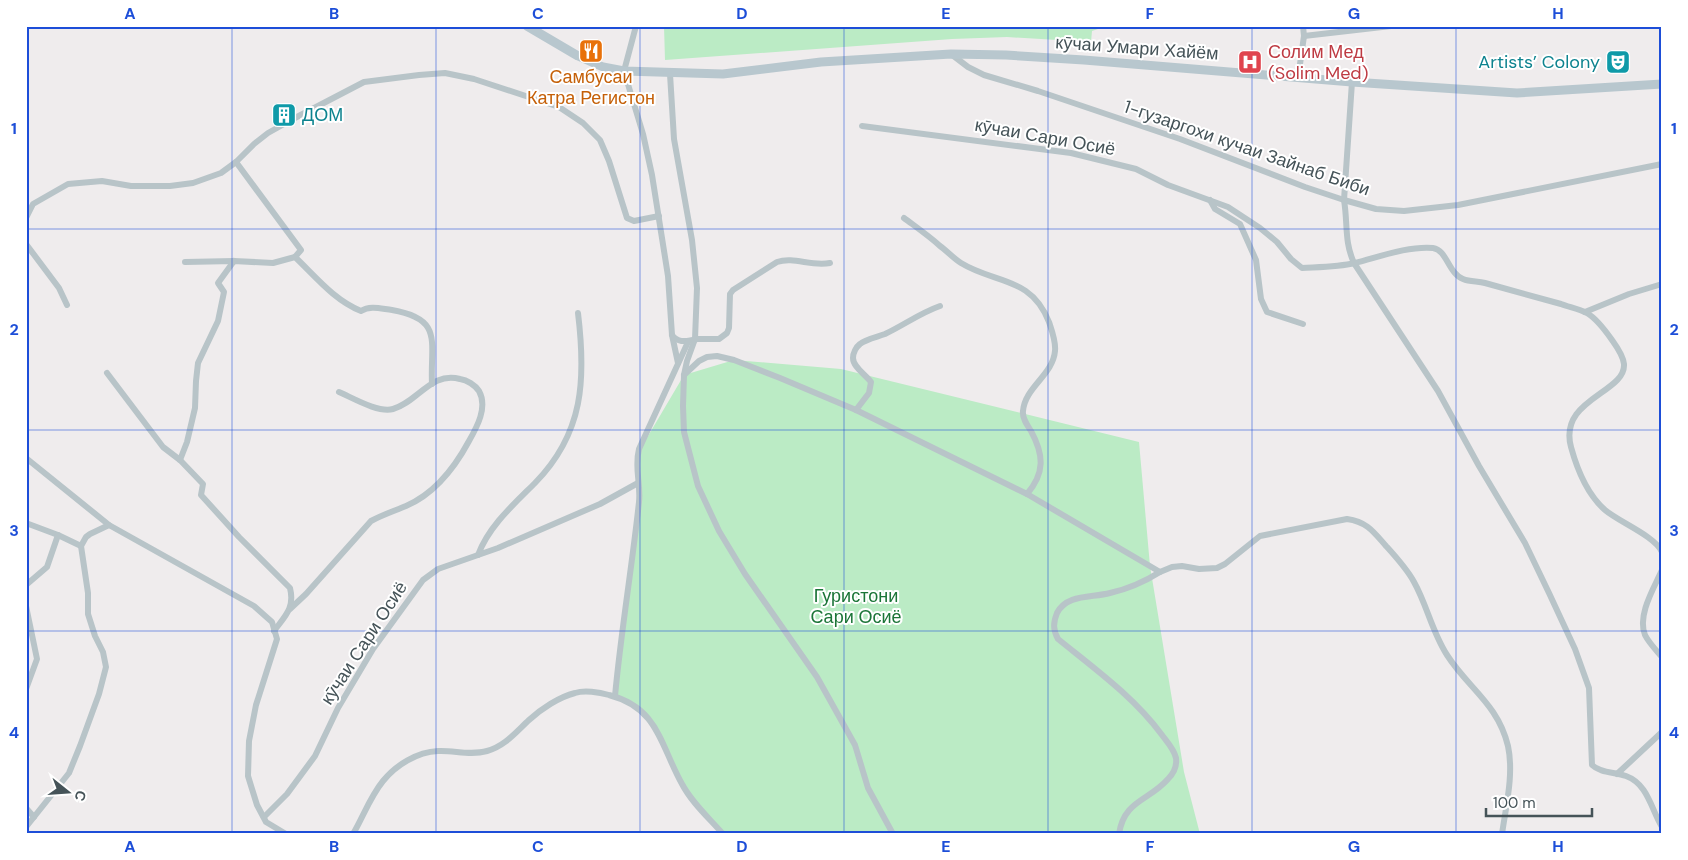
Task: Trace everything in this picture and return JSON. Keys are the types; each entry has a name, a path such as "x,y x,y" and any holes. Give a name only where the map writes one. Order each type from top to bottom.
{"main road":[{"name":"кӯчаи Умари Хайём","path":"527,26 578,56 603,67 624,71 670,74 723,74 821,62 950,54 1006,55 1084,60 1298,78 1517,93 1662,84"}],"street":[{"path":"636,26 624,71 643,134 652,174 669,284 672,335 678,363"},
{"path":"1298,78 1304,36 1303,26"},
{"path":"1304,36 1391,26"},
{"name":"1-гузаргохи кучаи Зайнаб Биби","path":"950,54 968,67 984,75 1038,91 1180,139 1344,200 1376,209 1404,211 1458,205 1662,164"},
{"path":"26,218 34,204 68,184 102,181 131,186 193,184 221,173 268,133 293,118 364,82 445,73 474,79 559,107 583,123 600,140 609,161 627,218 634,221 659,216"},
{"path":"670,74 674,139 692,240 696,278 695,339 687,360 684,375 684,432 698,486 719,531 745,574 817,677 855,745 868,788 894,834"},
{"path":"1352,82 1344,200 1346,238 1354,263 1438,391 1478,466 1525,543 1549,593 1575,649 1588,688 1591,759 1594,767 1628,776 1638,784 1648,796 1662,826"},
{"name":"кӯчаи Сари Осиё","path":"862,126 1071,153 1136,169 1168,185 1228,207 1260,228 1277,242 1290,259 1302,268 1343,265 1392,252 1433,248 1440,250 1454,274 1461,278 1529,294 1585,312"},
{"path":"185,262 234,260 273,263 295,258 301,250 236,162"},
{"path":"1210,200 1214,209 1240,224 1256,260 1261,300 1267,312 1302,324"},
{"path":"904,218 963,264 1024,289 1037,300 1044,311 1053,334 1055,350 1048,370 1028,394 1023,410 1023,417 1037,443 1040,454 1039,474 1034,485 1026,494"},
{"path":"26,244 59,288 67,305"},
{"path":"295,258 327,289 351,307 361,311 366,308 393,310 410,313 420,318 428,328 433,339 432,384"},
{"path":"180,460 187,442 195,408 198,363 218,321 224,292 218,283 234,260"},
{"path":"672,335 680,341 688,342 695,339 719,339 724,336 729,328 730,294 732,290 777,262 789,260 819,265 830,263"},
{"path":"1585,312 1629,294 1662,284"},
{"path":"856,410 869,393 871,382 855,366 852,358 854,351 860,344 891,331 924,312 940,306"},
{"path":"1585,312 1595,319 1606,331 1622,356 1624,364 1619,377 1576,414 1569,434 1571,447 1592,496 1606,511 1653,542 1662,552"},
{"path":"478,555 483,541 495,524 542,476 560,453 576,415 581,389 582,353 578,313"},
{"path":"615,696 621,632 639,500 636,460 639,449 688,342"},
{"path":"684,375 699,361 707,357 717,356 734,360 856,410 1026,494 1160,572"},
{"path":"107,373 163,447 180,460 203,484 201,495 205,500 239,538 290,588 292,598 290,609"},
{"path":"274,631 290,609 306,594 371,521 385,513 407,506 423,496 446,475 469,442 477,426 483,402 478,390 467,380 454,377 447,377 425,387 407,402 392,409 374,407 339,392"},
{"path":"26,458 109,525 254,606 272,622 276,639 256,705 250,741 248,776 256,805 266,822 286,834"},
{"name":"кӯчаи Сари Осиё","path":"264,817 287,794 316,756 338,708 373,649 423,580 438,569 478,555 600,504 638,483"},
{"path":"1119,834 1122,819 1126,812 1168,780 1174,771 1176,758 1172,748 1135,703 1058,639 1054,631 1055,619 1060,608 1068,601 1108,594 1132,587 1172,566 1204,569 1217,568 1225,564 1260,536 1346,519 1357,520 1366,524 1414,581 1438,640 1447,656 1488,704 1500,726 1508,746 1510,764 1502,834"},
{"path":"26,524 58,535 81,546"},
{"path":"26,827 69,773 83,738 106,667 103,652 88,614 88,593 81,546 90,534 109,525"},
{"path":"26,585 47,567 58,535"},
{"path":"1662,570 1645,610 1643,624 1645,634 1662,657"},
{"path":"26,606 36,659 26,689"},
{"path":"353,834 383,780 401,764 418,754 438,750 472,753 487,751 502,745 531,718 575,692 602,693 625,699 648,717 682,785 697,806 723,834"},
{"path":"1618,774 1662,732"},
{"path":"26,808 34,817"}],"green space":[{"path":"664,26 1107,26 1092,31 1091,42 1007,37 952,39 665,60"},
{"name":"Гуристони Сари Осиё","path":"734,360 841,369 1139,442 1150,566 1184,772 1200,834 724,834 682,785 649,717 615,696 639,500 638,453 684,375"}],"place":[{"name":"Самбусаи Катра Регистон","path":"591,51"},
{"name":"Солим Мед (Solim Med)","path":"1250,62"},
{"name":"Artists’ Colony","path":"1618,62"},
{"name":"ДОМ","path":"284,115"}]}
